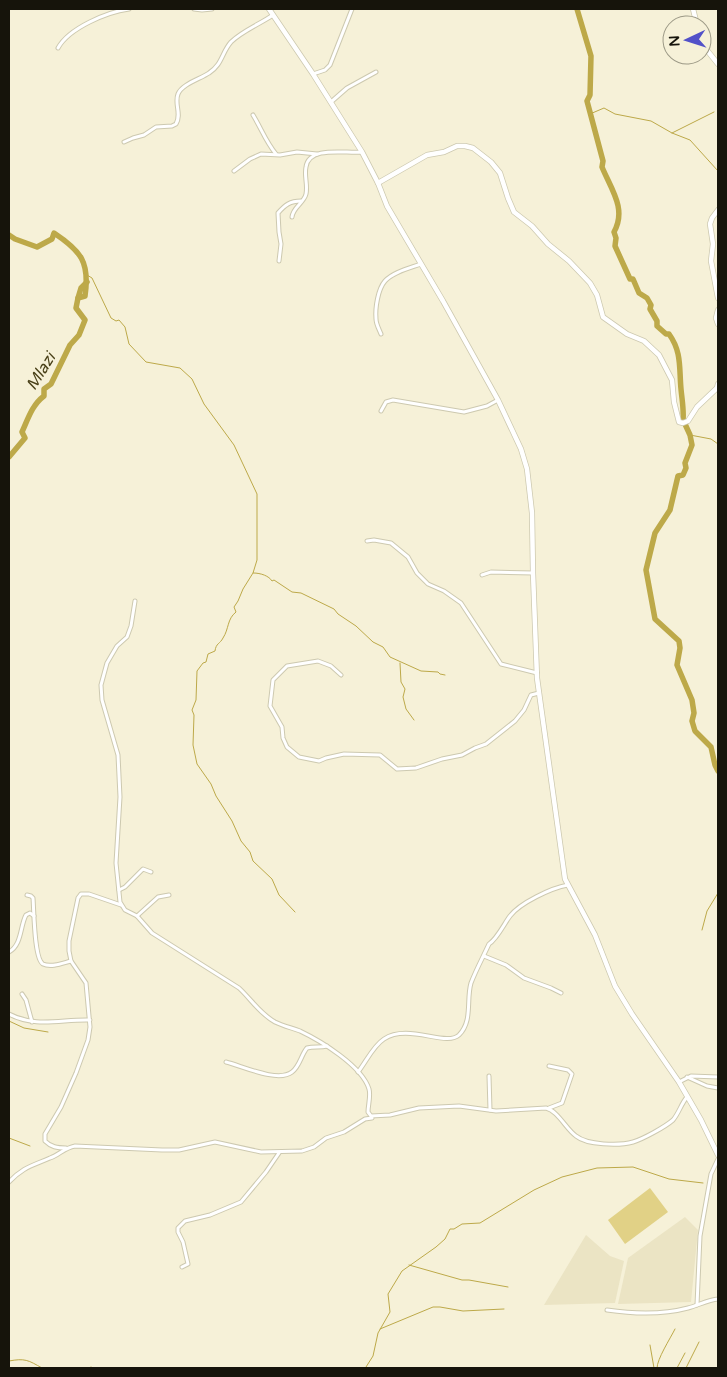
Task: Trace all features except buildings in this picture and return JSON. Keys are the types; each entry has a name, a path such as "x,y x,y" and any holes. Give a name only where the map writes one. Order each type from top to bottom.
{"street":[{"path":"58,48 62,40 80,27 117,11 129,9"},
{"path":"194,9 212,9"},
{"path":"269,9 362,152 387,206 498,400 521,449 527,469 532,513 532,573 539,693 564,871 568,884 595,935 610,976 679,1082 701,1120 718,1157 712,1174 700,1236 697,1305"},
{"path":"313,74 325,70 330,65 352,9"},
{"path":"124,142 144,135 156,127 176,124 179,114 178,92 214,70 220,64 232,41 273,14"},
{"path":"331,102 348,88 376,72"},
{"path":"253,115 267,142 276,154"},
{"path":"378,183 427,155 444,152 458,146 473,148 491,162 500,173 514,212 532,226 548,244 569,261 590,283 597,295 603,317 627,334 644,341 659,355 672,380 674,402 679,422 688,421 697,408 717,388 718,384"},
{"path":"234,171 250,159 261,154 362,152"},
{"path":"292,216 293,211 302,201 306,192 306,166 308,161 317,154"},
{"path":"278,261 282,238 279,232 278,213 284,205 292,201 302,201"},
{"path":"718,210 710,224 711,261 718,298"},
{"path":"381,334 376,319 378,296 382,285 392,276 421,264"},
{"path":"718,310 716,318 718,324"},
{"path":"381,411 386,402 393,400 464,412 487,406 498,400"},
{"path":"367,541 374,540 391,543 408,557 417,573 428,584 444,591 461,603 501,664 537,673"},
{"path":"482,575 491,572 532,573"},
{"path":"135,601 131,626 127,637 117,646 107,663 101,685 102,700 118,755 120,797 116,863 121,905 125,910 137,916 152,933 238,988 248,996 262,1014 275,1022 300,1031 341,1055 368,1085 370,1091 369,1114 375,1117"},
{"path":"341,675 331,666 318,661 287,666 273,680 269,701 271,709 282,727 287,747 298,757 319,761 344,754 380,755 397,769 416,768 442,758 462,755 488,743 522,714 531,695 539,693"},
{"path":"119,890 125,887 143,869 151,872"},
{"path":"358,1072 379,1043 388,1036 413,1033 450,1039 460,1034 467,1018 471,984 489,944 494,941 501,927 516,910 553,888 568,884"},
{"path":"121,905 89,894 79,896 69,942 70,961 86,983 90,1020 88,1040 76,1073 61,1106 45,1134 45,1140 49,1145 56,1148 75,1146 179,1150 215,1142 252,1150 280,1153 302,1151 365,1120 419,1108 458,1106 490,1110 548,1108 562,1103 572,1074 568,1070 549,1066"},
{"path":"27,895 33,898 40,962 49,965 70,961"},
{"path":"137,916 158,897 169,895"},
{"path":"9,952 16,946 26,915 30,913 35,916"},
{"path":"484,956 511,968 524,978 561,993"},
{"path":"22,994 26,1000 32,1022"},
{"path":"9,1014 26,1022 49,1022 71,1019 90,1020"},
{"path":"226,1062 278,1076 293,1072 307,1048 327,1046"},
{"path":"489,1076 490,1110"},
{"path":"679,1082 687,1077 718,1077"},
{"path":"687,1077 707,1086 718,1088"},
{"path":"548,1108 571,1132 581,1139 589,1142 627,1143 640,1139 669,1123 675,1117 687,1097"},
{"path":"9,1182 21,1171 58,1154 66,1148"},
{"path":"182,1267 188,1264 185,1248 178,1232 180,1224 185,1220 210,1215 240,1202 280,1153"},
{"path":"698,1297 707,1301"},
{"path":"607,1310 636,1314 683,1309 718,1299"}],"shaded area":[{"path":"650,1188 668,1212 625,1244 608,1220"},
{"path":"685,1217 698,1230 691,1302 618,1304 628,1258"},
{"path":"586,1235 610,1256 624,1261 615,1303 544,1305"}],"waterway":[{"path":"577,9 591,56 590,95 587,101 603,161 602,167 618,207 618,224 614,232 616,238 615,246 630,279 633,279 639,293 647,298 651,305 650,309 657,321 657,326 666,334 669,334 676,347 679,360 683,420"},
{"path":"590,114 604,108 615,114 651,121 672,133 690,140 718,171"},
{"path":"672,133 714,112"},
{"name":"Mlazi","path":"9,235 37,247 52,239 54,233 77,252 85,266 86,274 85,296 78,298 76,308 85,320 79,335 70,345 51,384 44,389 44,396 31,412 22,432 25,438 9,457"},
{"path":"87,275 92,278 111,318 116,321 119,320 125,327 129,344 146,362 180,368 192,379 204,404 234,445 257,494 257,560 253,573 264,575 292,592 301,593 334,609 373,642 383,647 390,657 421,671 438,672 445,675"},
{"name":"Mlazi","path":"78,298 81,288 87,282"},
{"path":"685,424 692,445 685,463 686,468 683,475 678,476 670,510 655,533 646,570 655,619 679,641 680,648 677,665 692,700 694,713 692,721 695,731 711,747 718,771"},
{"path":"690,435 711,439 718,444"},
{"path":"253,573 234,607 236,612 231,618 223,638 216,646 215,651 208,654 206,662 197,671 196,700 192,710 194,715 193,745 197,764 211,784 241,841 250,852 253,861 272,879 279,895 295,912"},
{"path":"400,663 401,682 405,689 403,697 406,709 414,720"},
{"path":"702,930 707,911 718,893"},
{"path":"9,1021 24,1028 48,1032"},
{"path":"9,1138 30,1146"},
{"path":"367,1368 373,1356 378,1333 390,1312 388,1294 402,1271 436,1247 445,1239 450,1229 454,1229 462,1224 480,1223 534,1190 562,1177 597,1168 633,1167 669,1179 703,1183"},
{"path":"409,1265 462,1280 508,1287"},
{"path":"380,1329 433,1307 463,1311 504,1309"},
{"path":"657,1368 661,1354 675,1329"},
{"path":"686,1368 699,1342"},
{"path":"650,1345 654,1368"},
{"path":"677,1368 685,1353"},
{"path":"9,1361 26,1360 42,1368"},
{"path":"89,1368 93,1368"}]}
